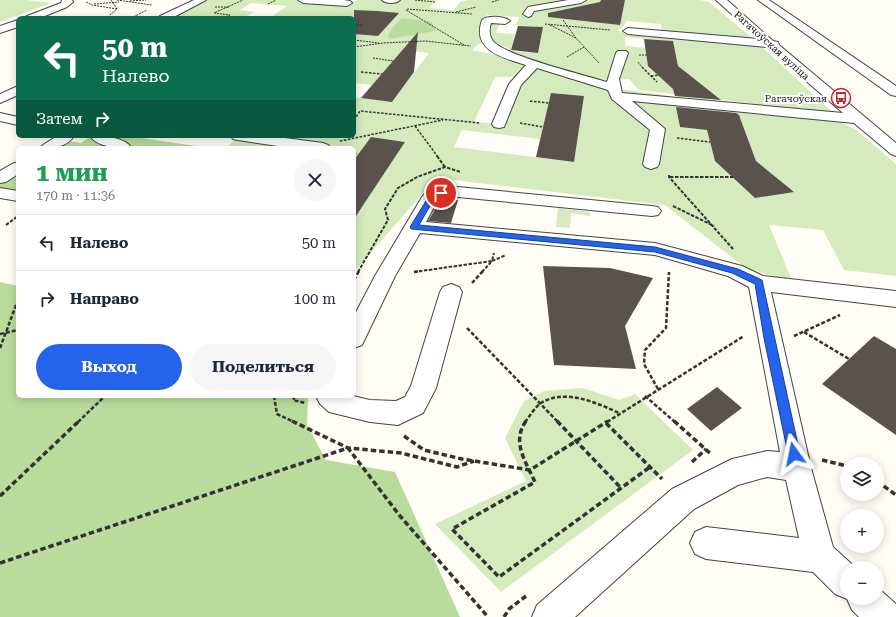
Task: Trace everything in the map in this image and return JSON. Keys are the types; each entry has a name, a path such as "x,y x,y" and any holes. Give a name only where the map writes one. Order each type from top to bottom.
{"street":[{"path":"168,16 201,0"},
{"path":"303,0 347,3 358,0"},
{"path":"387,0 395,0"},
{"path":"528,14 531,8 553,6 581,0"},
{"name":"Рагачоўская вуліца","path":"721,0 774,44 896,151"},
{"path":"763,0 896,92"},
{"path":"35,16 68,1"},
{"path":"335,14 347,3"},
{"path":"505,21 487,20 484,30 491,48 505,55 615,88 858,119"},
{"path":"0,30 16,24"},
{"path":"628,31 774,44"},
{"path":"615,88 622,53"},
{"path":"499,124 515,84 534,64"},
{"path":"615,88 658,129 651,164"},
{"path":"0,98 16,91"},
{"path":"0,107 16,109"},
{"path":"0,117 16,121"},
{"path":"51,146 64,138"},
{"path":"102,138 120,146"},
{"path":"252,138 309,146"},
{"path":"0,178 16,168"},
{"path":"356,335 385,276 414,227 432,197 441,193 458,192 652,211"},
{"path":"0,193 16,196"},
{"path":"414,227 655,249 735,271 759,283 896,299"},
{"path":"759,283 769,338 807,463 820,557"},
{"path":"331,398 338,404 370,411 398,413 414,405 423,388 459,290"},
{"path":"549,617 683,499 732,473 767,464 807,463"},
{"path":"706,543 820,557 840,576"},
{"path":"871,605 884,617"}],"path":[{"path":"92,5 111,1 146,0"},
{"path":"228,16 230,15 214,13 243,0"},
{"path":"268,4 276,0"},
{"path":"415,0 435,2"},
{"path":"68,1 84,1 92,5 117,9"},
{"path":"111,1 117,9"},
{"path":"135,16 158,5"},
{"path":"110,16 117,9"},
{"path":"466,46 404,9 473,14"},
{"path":"561,17 615,88"},
{"path":"356,24 362,25"},
{"path":"547,24 576,38"},
{"path":"356,40 383,43"},
{"path":"356,48 383,43 425,41 476,47"},
{"path":"373,58 394,61"},
{"path":"361,72 382,74"},
{"path":"650,76 659,75"},
{"path":"525,100 549,103"},
{"path":"356,115 360,111 499,124"},
{"path":"339,142 448,120"},
{"path":"518,123 543,127"},
{"path":"416,126 445,167"},
{"path":"672,137 710,142"},
{"path":"733,177 669,177 714,226 759,283"},
{"path":"6,225 16,218"},
{"path":"385,276 492,261 514,252"},
{"path":"459,290 492,261"},
{"path":"658,389 644,364 645,350 666,328 669,272 666,267"},
{"path":"356,276 358,272"},
{"path":"0,348 7,333 16,306"},
{"path":"792,337 843,314"},
{"path":"466,327 621,488"},
{"path":"0,334 16,331"},
{"path":"804,331 849,359"},
{"path":"455,458 530,470 620,414 645,396 751,332"},
{"path":"645,396 732,473"},
{"path":"0,496 103,398"},
{"path":"274,398 277,414 348,448 401,453 457,467 474,461"},
{"path":"620,414 592,401 575,398 557,398 540,404 527,420 519,435 521,453 535,482 452,529 499,577 650,467"},
{"path":"606,423 683,499"},
{"path":"0,563 348,448"},
{"path":"348,448 400,516 488,617"},
{"path":"807,463 840,465"},
{"path":"884,486 896,495"}],"green space":[{"path":"0,0 26,0 51,3 16,16 0,22"},
{"path":"201,0 303,0 347,3 358,0 436,0 430,8 454,10 460,2 469,0 601,0 570,19 594,22 623,7 625,0 700,0 709,2 751,37 662,32 661,24 627,21 622,28 617,30 626,34 758,46 763,48 831,111 823,112 639,90 629,79 590,80 614,88 832,120 855,129 896,164 896,276 844,270 823,230 769,225 793,283 744,267 665,205 436,178 356,270 356,216 405,142 371,137 356,157 356,146 335,146 278,138 356,138 356,97 392,102 429,53 403,50 373,85 356,83 356,16 273,16 287,6 251,3 240,10 254,12 247,16 168,16","holes":["487,15 519,17 516,25 483,22","499,24 543,27 538,53 510,51 515,34 496,33","625,37 673,41 678,66 646,48 625,46","488,42 509,49 505,55 501,56 472,50 480,43","495,77 520,77 499,124 474,122","551,93 584,96 574,162 454,147 462,130 540,139","677,111 740,117 756,161 755,197 715,161 707,130 680,127"]},
{"path":"402,18 432,22 435,31 389,39 388,35"},
{"path":"88,138 142,138 196,146 51,146 61,140 81,143"},
{"path":"237,138 253,138 309,146 228,146"},
{"path":"16,168 16,196 0,193 0,178"},
{"path":"558,208 590,212 590,216 571,213 570,228 556,227"},
{"path":"0,282 16,286 16,398 308,398 307,425 326,460 395,472 460,617 0,617"},
{"path":"583,388 619,400 635,394 693,450 501,592 435,524 526,481 505,438 524,401 544,391"}],"building":[{"path":"601,0 625,0 620,25 548,17 548,13 600,2"},
{"path":"354,10 399,13 378,36 356,34 356,16 354,16"},
{"path":"518,26 543,27 538,53 511,50"},
{"path":"418,32 414,72 392,102 361,98"},
{"path":"644,39 673,41 678,66 721,100 675,96 673,89 648,66"},
{"path":"551,93 584,96 574,162 536,157"},
{"path":"676,107 736,113 739,115 756,161 794,192 755,198 715,161 707,130 680,127"},
{"path":"371,137 405,142 356,216 356,157"},
{"path":"450,199 458,200 451,223 428,221 438,204"},
{"path":"543,266 610,268 653,278 625,326 636,369 554,365"},
{"path":"874,336 896,349 896,435 822,384"},
{"path":"717,387 742,408 711,431 687,409"}],"place":[{"name":"Рагачоўская","path":"841,98"}],"route":[{"path":"441,193 432,197 414,227 584,244 655,249 735,271 759,283 769,338 794,454"}]}
